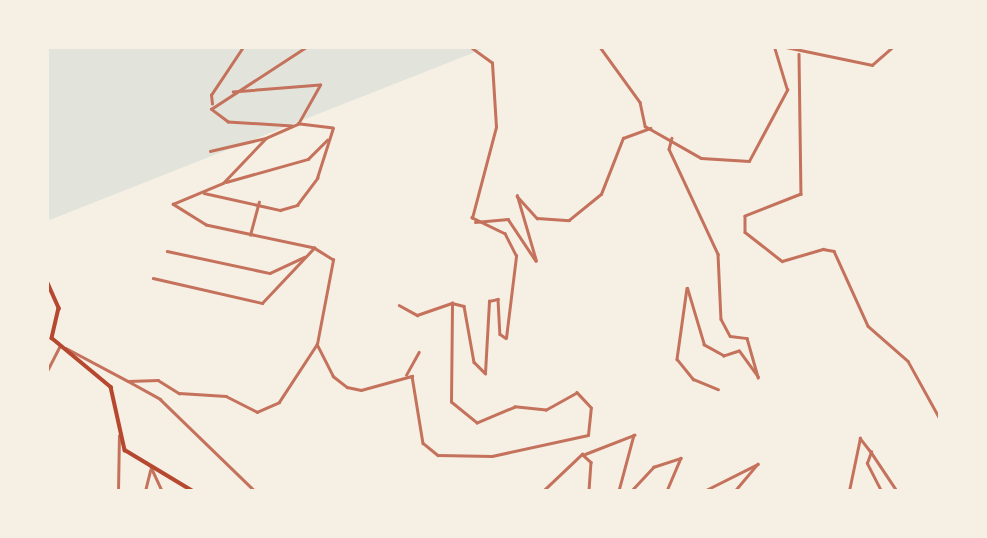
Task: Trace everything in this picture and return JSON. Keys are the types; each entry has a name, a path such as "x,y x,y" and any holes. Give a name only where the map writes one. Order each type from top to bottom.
{"main road":[{"path":"47,281 58,308 50,339 66,348 113,390 119,436 130,455 150,469 171,472 193,491"}],"street":[{"path":"243,47 211,95 213,116 228,122 292,126"},
{"path":"212,104 306,47"},
{"path":"470,47 492,63 496,127 475,222"},
{"path":"600,47 640,102 650,128 701,158 752,160 787,90 774,47"},
{"path":"786,47 799,54 836,53 878,65 893,47"},
{"path":"799,54 801,194 745,216 744,232 782,261 823,248 834,251 868,326 908,361 940,419"},
{"path":"233,92 320,85 298,124"},
{"path":"204,193 259,202 280,210 302,201 321,169 331,123 298,124 266,138 210,151"},
{"path":"475,222 508,219 536,261 517,196 537,218 569,220 601,194 624,138 650,128"},
{"path":"223,183 266,138"},
{"path":"128,381 158,380 179,393 226,396 247,410 266,411 317,344 334,268 330,256 314,248 206,225 174,208 176,200 204,193 223,183 308,159 328,138"},
{"path":"671,138 669,149 718,254 721,319 730,336 747,338 760,374 754,376 739,351 724,356 704,345 688,286 677,359 693,379 718,389"},
{"path":"250,235 259,202"},
{"path":"399,305 416,314 452,303 464,306 474,362 485,373 489,301 498,299 500,334 506,338 516,256 505,234 475,222"},
{"path":"153,278 262,303 314,248"},
{"path":"167,251 270,274 307,255"},
{"path":"407,375 414,379 423,443 438,455 492,456 587,436 591,408 577,393 546,410 515,407 477,423 456,411 450,388 452,303"},
{"path":"317,344 332,376 346,387 386,385 407,375 419,352"},
{"path":"47,370 60,346"},
{"path":"66,348 160,399 256,491"},
{"path":"543,491 584,454 635,435 619,491"},
{"path":"118,491 119,436"},
{"path":"849,491 860,438 897,491"},
{"path":"871,452 867,463 881,491"},
{"path":"584,454 592,468 589,491"},
{"path":"631,491 653,467 681,457 667,491"},
{"path":"704,491 758,464 735,491"},
{"path":"145,491 150,469"},
{"path":"150,469 162,491"},
{"path":"851,485 855,491"}],"shaded area":[{"path":"47,47 488,47 47,221"}]}
